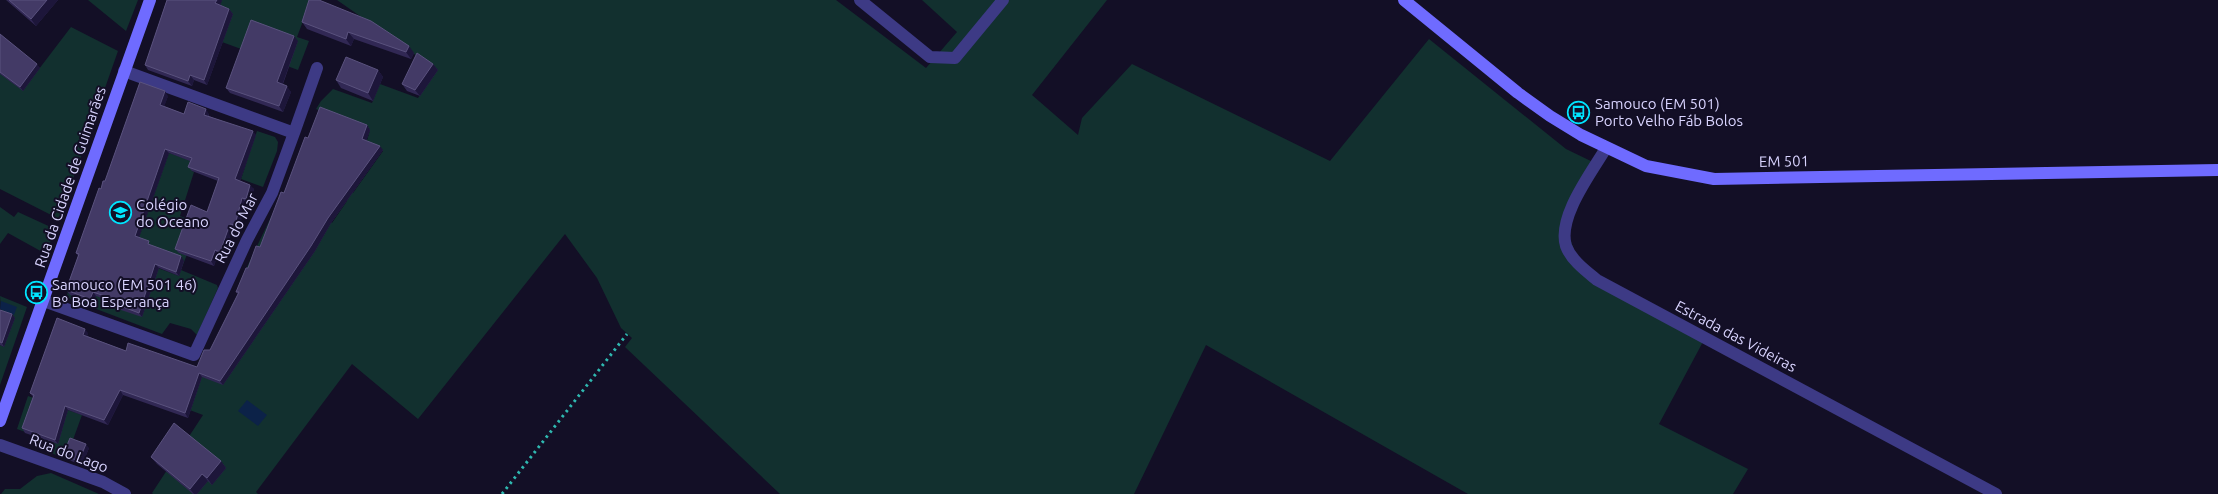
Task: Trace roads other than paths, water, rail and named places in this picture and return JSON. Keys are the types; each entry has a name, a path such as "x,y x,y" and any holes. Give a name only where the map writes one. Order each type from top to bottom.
{"main road":[{"name":"Rua da Cidade de Guimarães","path":"0,421 150,0"},
{"name":"EM 501","path":"1404,0 1542,110 1581,135 1646,166 1714,179 2218,170"}],"street":[{"path":"860,0 930,57 955,58 1003,0"},
{"path":"124,71 294,133 317,68"},
{"name":"Rua do Mar","path":"44,301 194,355 247,240 272,194 294,133"},
{"name":"Estrada das Videiras","path":"1606,148 1573,204 1565,225 1566,246 1580,266 1597,280 1996,494"},
{"name":"Rua do Lago","path":"0,445 103,482 125,494"}],"water":[{"path":"1,301 17,307 14,315 0,309"},
{"path":"247,400 267,415 258,426 238,411"}],"place":[{"name":"Samouco (EM 501) Porto Velho Fáb Bolos","path":"1579,112"},
{"name":"Colégio do Oceano","path":"120,213"},
{"name":"Samouco (EM 501 46) Bº Boa Esperança","path":"36,293"}]}
